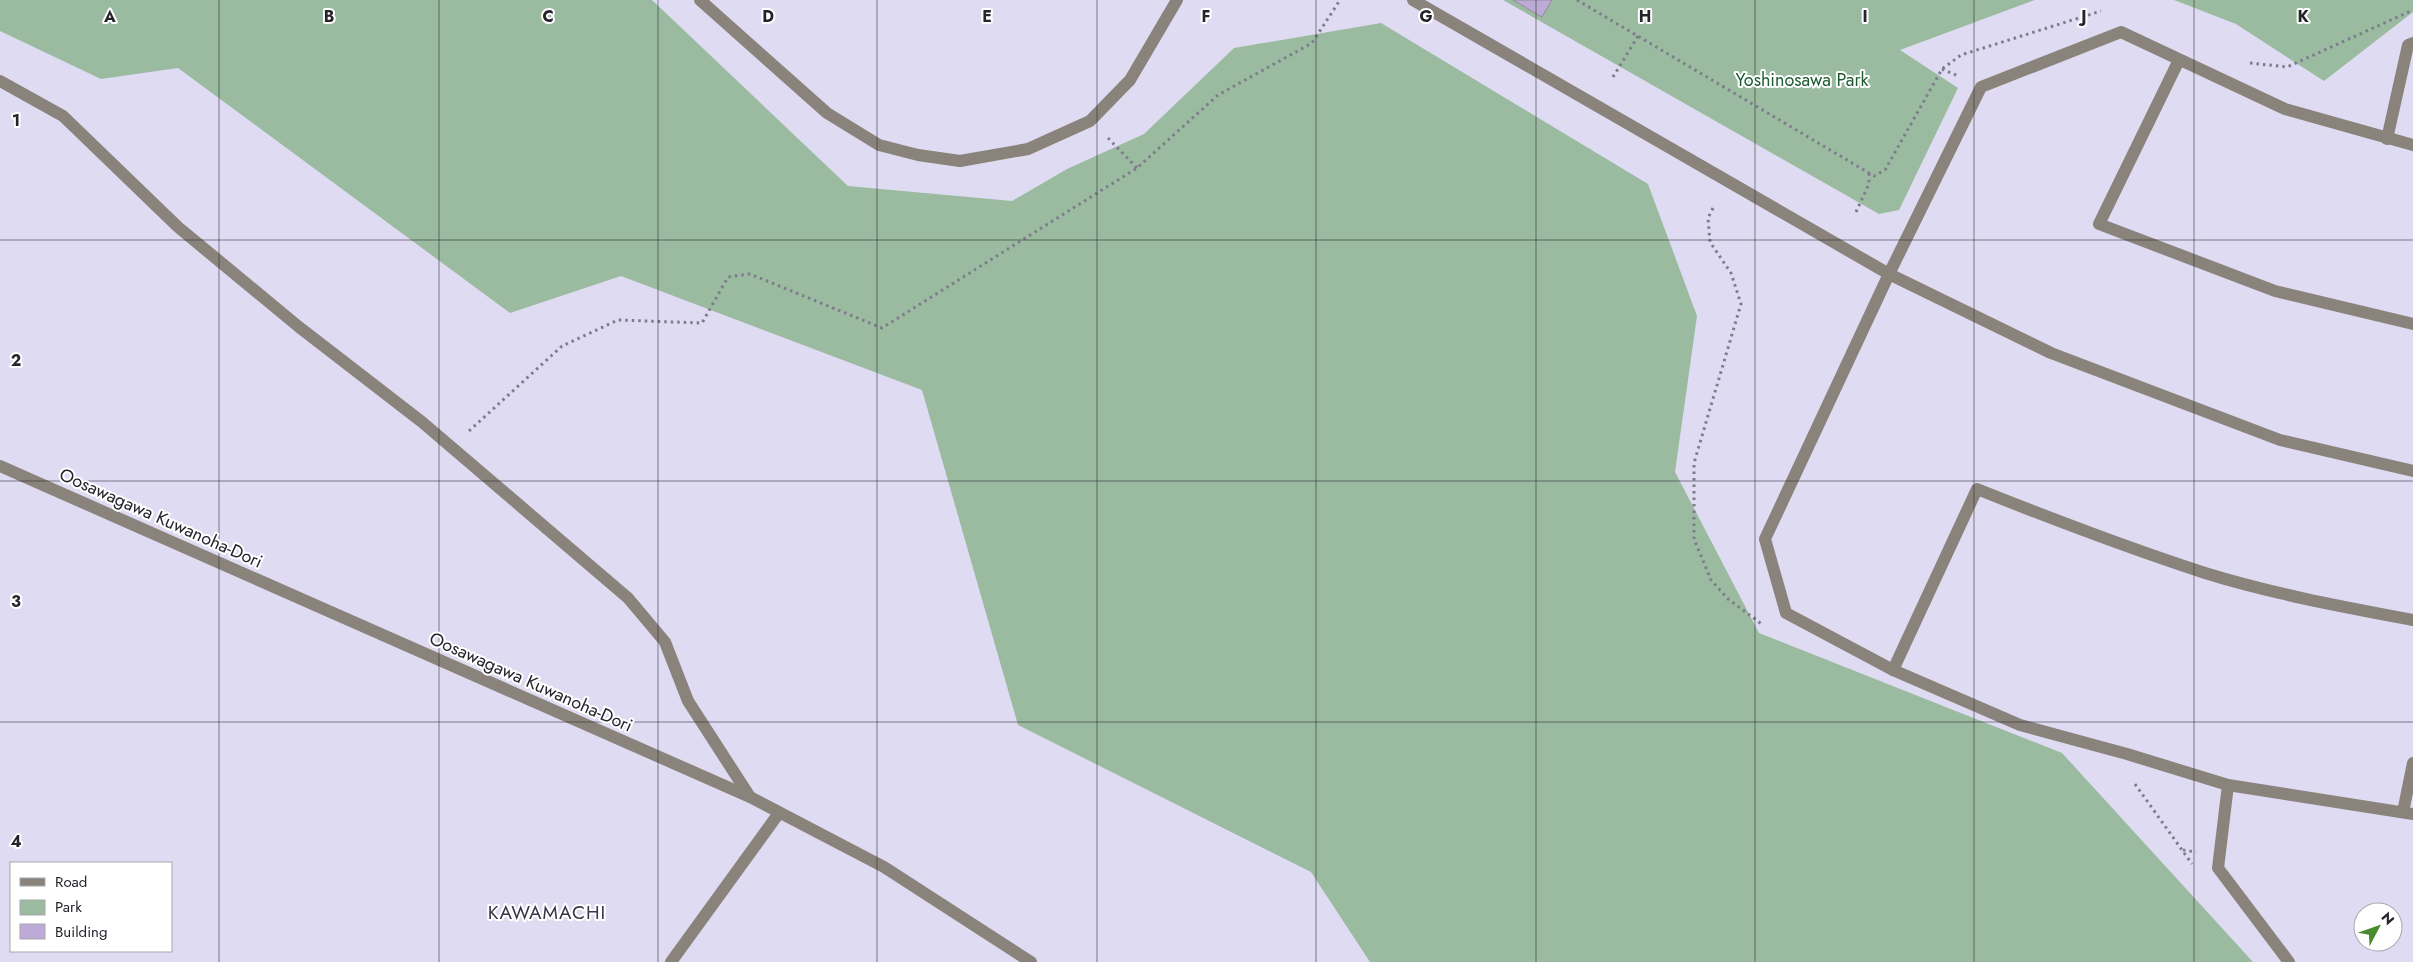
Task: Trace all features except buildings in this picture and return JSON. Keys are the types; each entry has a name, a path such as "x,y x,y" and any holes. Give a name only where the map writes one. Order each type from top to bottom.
{"street":[{"path":"700,0 826,113 879,145 918,155 960,161 1028,149 1090,121 1130,80 1177,0"},
{"path":"1414,0 1889,274 2051,353 2280,440 2413,470"},
{"path":"2413,145 2285,109 2121,32 1981,87 1889,274 1765,540 1786,613 1893,670 2020,725 2127,754 2228,785 2408,813 2413,763"},
{"path":"2387,139 2408,45 2413,43"},
{"path":"2179,60 2099,224 2275,291 2413,324"},
{"path":"0,82 63,116 178,226 299,327 452,448 628,598 665,642 688,701 750,797"},
{"name":"Oosawagawa Kuwanoha-Dori","path":"0,466 750,797 779,814 884,867 1031,962"},
{"path":"1893,670 1977,489 2088,534 2207,573 2339,606 2413,620"},
{"path":"2228,785 2218,868 2289,962"},
{"path":"671,962 779,814"}],"path":[{"path":"452,448 562,346 618,320 702,323 728,277 750,274 882,328 1138,168 1218,95 1312,43 1340,0"},
{"path":"1613,77 1638,36"},
{"path":"1107,136 1138,168"},
{"path":"1856,212 1869,184 1869,173"}],"green space":[{"path":"0,0 652,0 848,186 1012,201 1067,169 1144,134 1234,48 1381,23 1648,184 1697,316 1675,472 1759,633 2062,753 2253,962 1370,962 1311,872 1018,725 922,390 621,276 510,313 178,68 101,79 0,31"},
{"name":"Yoshinosawa Park","path":"1503,0 2035,0 1900,50 1958,88 1899,210 1879,214"},
{"path":"2174,0 2413,0 2413,12 2324,81 2236,24"}],"district":[{"name":"KAWAMACHI","path":"547,912"}]}
